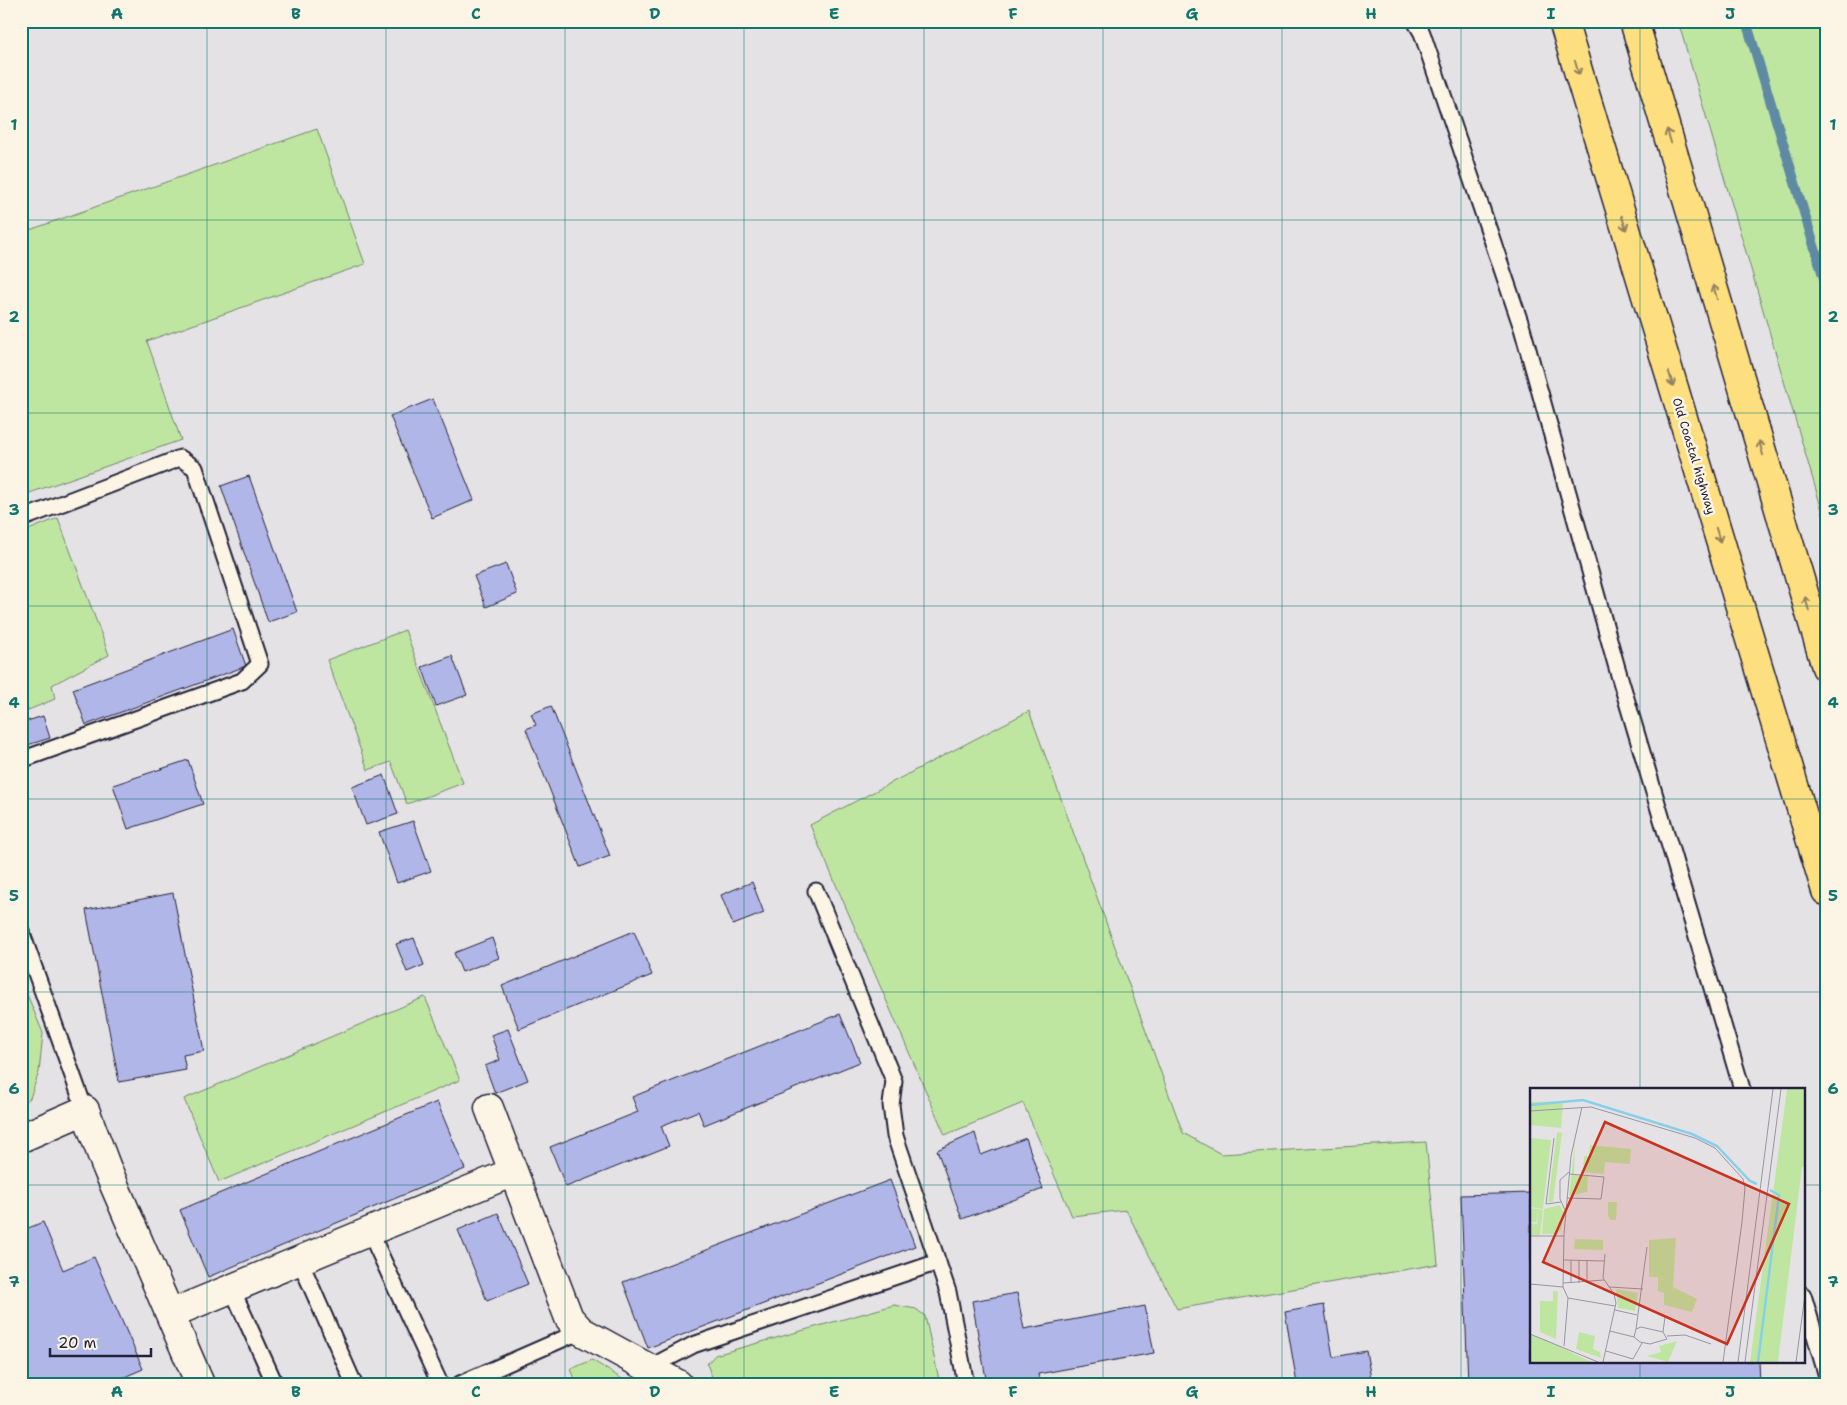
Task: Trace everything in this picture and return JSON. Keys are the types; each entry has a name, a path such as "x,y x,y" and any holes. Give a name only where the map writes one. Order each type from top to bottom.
{"highway":[{"name":"Old Coastal highway","path":"1563,21 1826,891"},
{"path":"1634,21 1826,667"}],"street":[{"path":"489,1108 569,1318 581,1331 678,1384"},
{"path":"21,1138 85,1110 106,1166 200,1384"},
{"path":"170,1314 513,1172"}],"lane":[{"path":"1415,21 1422,33 1522,328 1617,668 1742,1088"},
{"path":"21,519 180,458 196,468 260,664 242,681 21,760"},
{"path":"816,891 894,1081 891,1105 895,1136 948,1292 966,1384"},
{"path":"21,931 85,1110"},
{"path":"370,1232 440,1384"},
{"path":"300,1261 354,1384"},
{"path":"649,1368 693,1345 938,1262"},
{"path":"232,1289 275,1384"},
{"path":"1804,1298 1826,1373"},
{"path":"460,1384 581,1331"}],"green space":[{"path":"1678,21 1826,21 1826,524"},
{"path":"317,129 365,264 147,341 181,440 21,496 21,233"},
{"path":"58,518 109,655 52,685 55,699 21,713 21,533"},
{"path":"405,630 463,783 407,804 391,762 368,770 327,660"},
{"path":"1029,711 1183,1133 1221,1154 1426,1142 1438,1264 1177,1309 1126,1210 1072,1216 1023,1103 945,1135 810,825"},
{"path":"21,980 43,1033 39,1072 30,1098 21,1106"},
{"path":"425,997 460,1080 219,1182 184,1099"},
{"path":"894,1305 916,1309 925,1316 940,1384 722,1384 712,1377 707,1364 715,1355"},
{"path":"592,1360 630,1384 577,1384 571,1369"}],"building":[{"path":"433,399 474,500 432,518 390,416"},
{"path":"249,476 297,612 268,622 221,486"},
{"path":"506,564 517,594 486,607 474,576"},
{"path":"233,629 246,666 86,725 73,689"},
{"path":"452,656 467,695 436,706 422,667"},
{"path":"551,706 610,856 580,867 526,729 536,725 531,714"},
{"path":"43,716 50,738 21,747 21,723"},
{"path":"188,760 203,804 128,829 113,785"},
{"path":"384,775 398,814 366,825 352,787"},
{"path":"413,821 431,871 397,883 379,832"},
{"path":"752,882 764,913 733,925 721,895"},
{"path":"173,893 204,1051 183,1055 186,1070 119,1082 86,910"},
{"path":"634,931 652,975 519,1029 502,986"},
{"path":"414,938 424,965 407,972 396,944"},
{"path":"492,938 499,958 462,972 454,953"},
{"path":"840,1014 860,1062 704,1125 698,1111 661,1126 669,1146 566,1187 550,1147 638,1112 632,1097"},
{"path":"508,1029 528,1080 495,1093 485,1066 500,1060 491,1035"},
{"path":"437,1102 465,1169 208,1277 180,1210"},
{"path":"975,1133 981,1155 1026,1138 1043,1189 962,1219 937,1150"},
{"path":"890,1180 915,1246 648,1348 623,1282"},
{"path":"1530,1193 1530,1362 1759,1362 1760,1384 1468,1384 1461,1195"},
{"path":"498,1213 528,1284 487,1301 458,1230"},
{"path":"43,1222 63,1270 94,1257 143,1369 108,1384 21,1384 21,1231"},
{"path":"1017,1293 1024,1329 1145,1306 1154,1353 1038,1374 1040,1384 987,1384 972,1301"},
{"path":"1324,1305 1333,1357 1366,1351 1372,1384 1297,1384 1285,1312"}],"waterway":[{"path":"1746,21 1826,285"}]}
